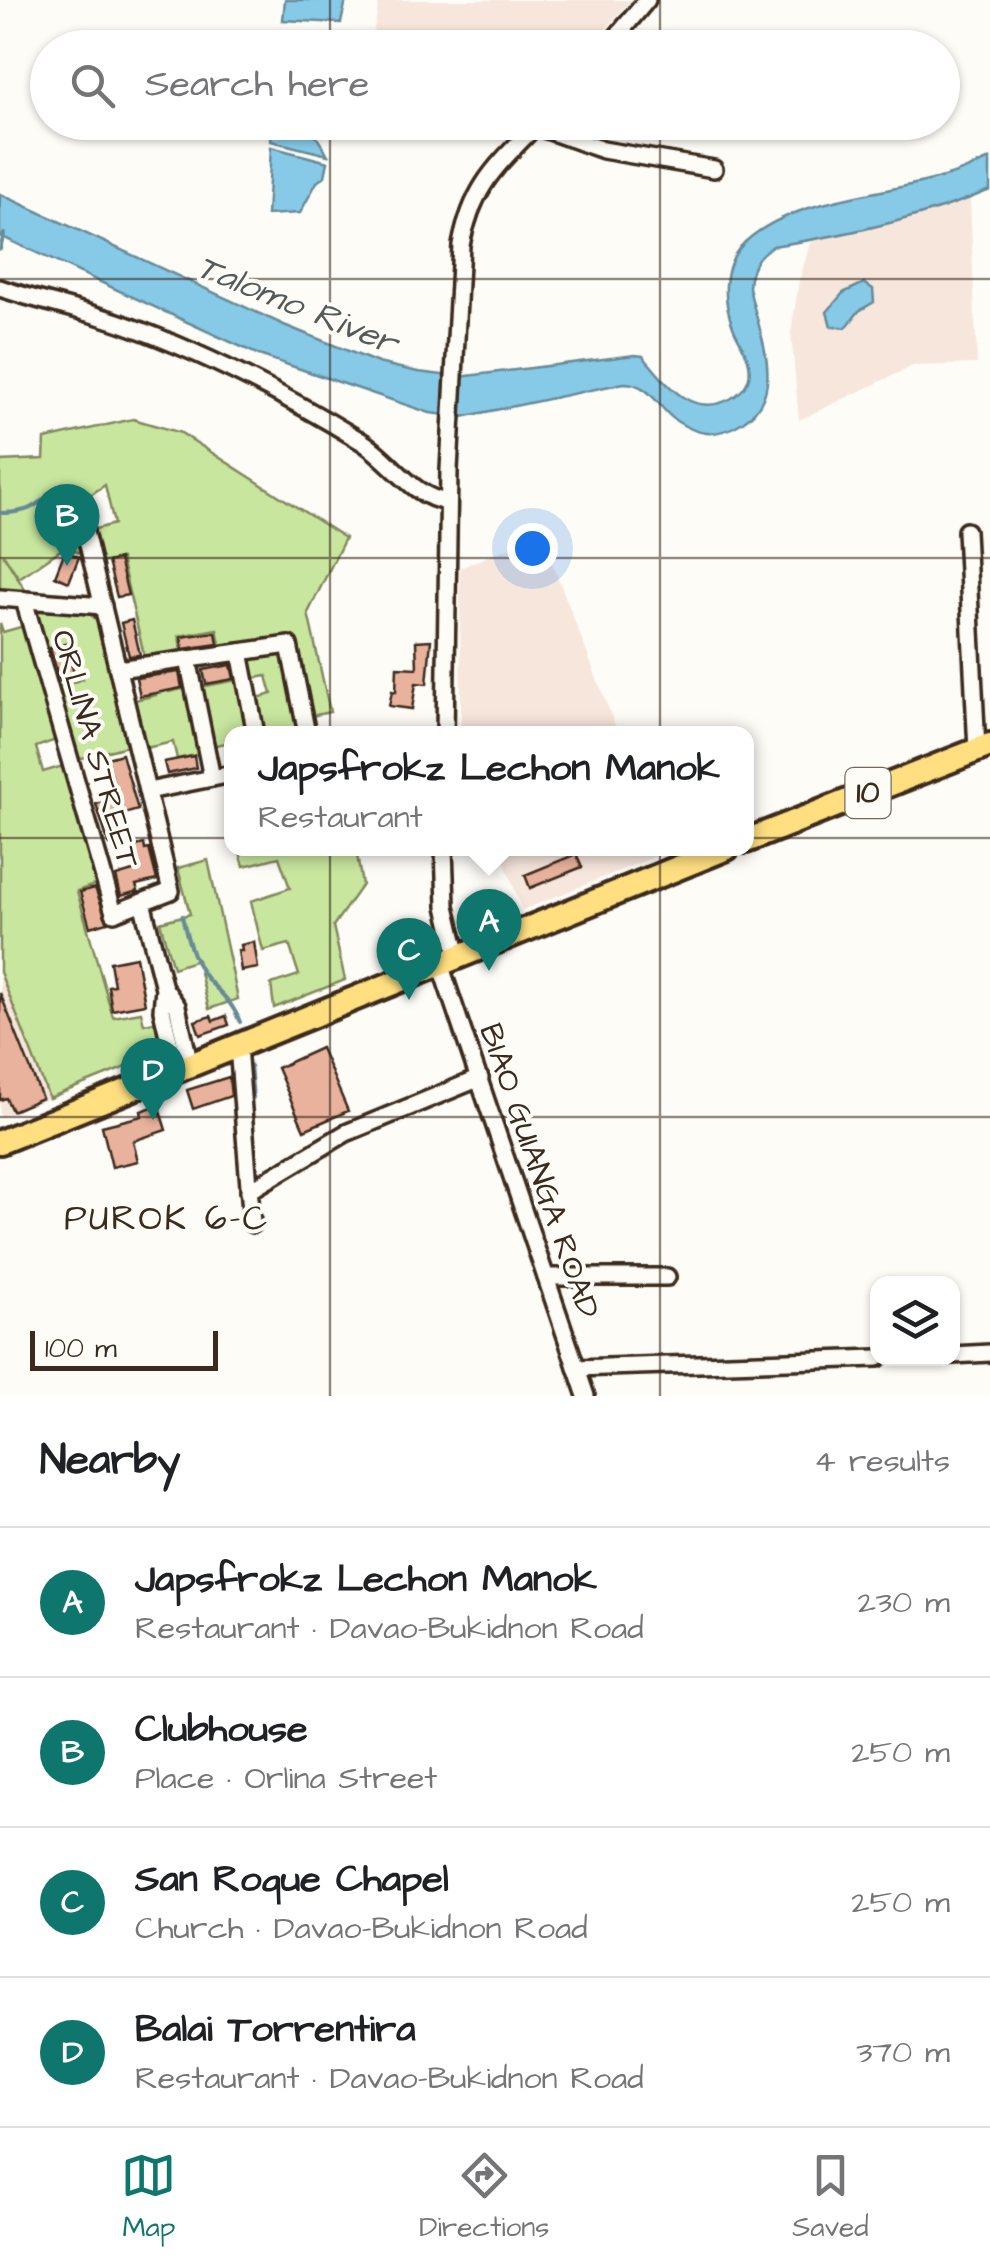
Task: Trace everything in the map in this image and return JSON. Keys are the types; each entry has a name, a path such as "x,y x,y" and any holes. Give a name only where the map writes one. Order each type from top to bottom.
{"highway":[{"name":"10","path":"754,838 984,748"},
{"path":"0,1142 707,856"}],"street":[{"path":"622,30 646,0"},
{"path":"446,726 450,436 461,246 482,182 522,140"},
{"path":"578,140 603,150 714,169"},
{"path":"0,288 123,324 208,360 364,443 424,494 448,502"},
{"path":"79,507 172,891 142,902 164,988 162,1010 183,1068"},
{"path":"966,531 984,748"},
{"path":"0,598 103,606"},
{"name":"ORLINA STREET","path":"24,600 114,913 142,902"},
{"path":"118,669 289,645 305,726"},
{"path":"240,652 254,726"},
{"path":"188,659 212,778"},
{"path":"148,791 224,776"},
{"name":"BIAO GUIANGA ROAD","path":"444,856 449,960 480,1078 586,1396"},
{"path":"238,1046 252,1224"},
{"path":"249,1190 346,1133 480,1078"},
{"path":"546,1277 667,1277"},
{"path":"960,1355 990,1353"},
{"path":"576,1368 870,1358"}],"shaded area":[{"path":"379,0 631,0 605,30 374,30"},
{"path":"970,199 977,364 913,366 799,420 791,333 799,280 812,240"},
{"path":"541,534 615,726 461,726 460,568"},
{"path":"503,856 657,856 522,910"},
{"path":"0,974 49,1098 0,1117"}],"green space":[{"path":"133,419 181,433 345,538 308,613 330,712 311,716 293,638 221,648 217,629 179,636 182,655 145,659 121,559 100,563 92,530 114,524 105,485 71,508 80,553 65,547 19,578 3,554 27,593 0,591 0,461 44,459 45,439"},
{"path":"36,611 87,612 96,619 127,746 78,759 58,687 83,679 72,642 47,649"},
{"path":"0,623 3,632 24,626 56,740 36,747 43,772 63,766 97,884 77,891 113,1017 141,1012 144,1024 160,1021 166,1051 49,1098 0,972"},
{"path":"282,653 298,726 260,726 254,699 272,694 267,676 250,679 246,661"},
{"path":"165,672 169,692 187,688 200,754 177,759 173,742 146,748 135,700 156,695 151,674"},
{"path":"237,680 246,726 224,726 224,743 211,746 200,687"},
{"path":"241,856 357,856 362,885 333,926 345,980 274,1008 271,984 299,975 289,944 263,951 251,901 290,888 279,857 244,866"},
{"path":"208,860 238,999 209,1009 197,960 173,968 160,922 190,914 178,868"}],"water":[{"path":"285,0 346,0 341,23 283,20"},
{"path":"319,140 328,155 271,141"},
{"path":"271,147 328,162 325,176 317,182 300,213 267,215"},
{"path":"990,159 990,190 911,218 773,246 762,254 753,268 749,287 767,363 763,399 753,414 736,426 714,433 686,426 642,388 624,383 462,417 430,413 259,355 0,236 0,194 284,325 378,363 459,377 635,355 643,356 680,395 703,405 716,404 739,393 749,377 749,364 733,327 726,293 732,260 745,242 765,227 814,206 947,176"},
{"path":"864,283 873,289 874,302 859,311 846,328 831,326 827,312 843,293"}],"building":[{"path":"65,551 79,557 69,582 55,576"},
{"path":"119,559 128,595 117,597 108,562"},
{"path":"132,620 140,655 129,656 121,623"},
{"path":"216,632 218,644 183,649 181,637"},
{"path":"431,640 427,684 416,683 412,709 389,706 392,691 396,692 397,667 417,668 416,641"},
{"path":"65,644 75,676 60,681 50,648"},
{"path":"231,665 234,679 206,684 203,670"},
{"path":"179,672 182,688 140,696 136,678"},
{"path":"122,754 138,810 117,816 121,842 109,845 96,804 117,798 107,758"},
{"path":"194,756 196,768 167,774 164,762"},
{"path":"144,844 145,850 149,849 157,880 136,885 138,891 121,896 116,876 136,870 132,847"},
{"path":"571,856 577,856 582,867 530,888 525,875"},
{"path":"95,888 108,922 90,927 80,892"},
{"path":"254,942 258,968 241,971 238,951 242,951 241,945"},
{"path":"136,957 145,1004 112,1010 108,986 114,985 110,962"},
{"path":"0,993 42,1098 12,1111 6,1098 0,1100"},
{"path":"211,1016 213,1021 226,1016 229,1025 200,1035 195,1021"},
{"path":"321,1048 348,1111 304,1130 277,1068"},
{"path":"229,1077 231,1096 193,1109 187,1090"},
{"path":"158,1105 166,1130 133,1141 138,1161 112,1167 102,1126 142,1116 141,1111"}],"waterway":[{"path":"0,249 4,234"},
{"path":"0,513 26,510 67,489 73,489 82,501"},
{"path":"182,916 200,968 240,1022"},
{"path":"250,1065 253,1098"}],"place":[{"name":"Clubhouse","path":"67,566"},
{"name":"Japsfrokz Lechon Manok","path":"489,971"},
{"name":"San Roque Chapel","path":"409,1000"},
{"name":"Balai Torrentira","path":"153,1120"}],"district":[{"name":"PUROK 6-C","path":"167,1218"}],"water label":[{"name":"Talomo River","path":"297,305"}]}
